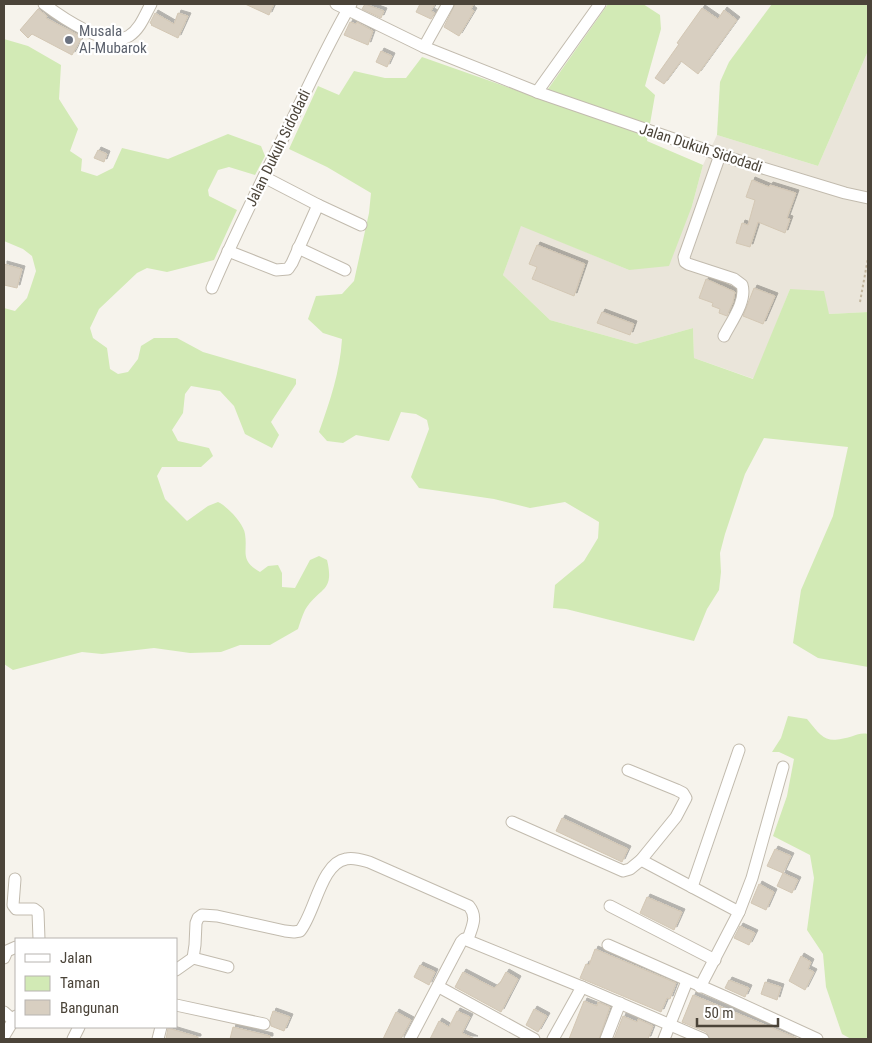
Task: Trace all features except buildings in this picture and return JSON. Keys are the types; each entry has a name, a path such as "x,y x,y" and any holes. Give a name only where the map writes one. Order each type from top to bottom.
{"street":[{"path":"44,4 60,9 96,36 118,39 127,38 138,27 150,4"},
{"name":"Jalan Dukuh Sidodadi","path":"336,4 350,7 424,47 536,92 720,156 868,198"},
{"path":"424,47 448,4"},
{"path":"536,92 600,4"},
{"name":"Jalan Dukuh Sidodadi","path":"212,288 264,177 350,7"},
{"path":"720,156 684,257 685,262 688,264 734,279 742,285 744,291 741,301 724,336"},
{"path":"264,177 361,225"},
{"path":"228,251 276,270 288,269 318,204"},
{"path":"298,248 345,270"},
{"path":"692,887 739,750"},
{"path":"700,987 739,912 752,878 783,767"},
{"path":"512,822 623,871 630,869 641,860 676,817 686,798 683,793 677,790 628,770"},
{"path":"178,969 193,958 196,923 202,915 217,916 285,931 300,931 327,873 335,864 345,859 354,858 369,862 469,906 474,912 474,921 468,940"},
{"path":"641,860 739,912"},
{"path":"15,879 13,905 16,909 34,909 38,912 39,938"},
{"path":"610,906 715,960"},
{"path":"414,1038 464,939 582,986 704,1039"},
{"path":"608,945 812,1038"},
{"path":"4,958 8,951 15,948"},
{"path":"193,958 228,967"},
{"path":"664,1039 687,981"},
{"path":"553,1039 582,986"},
{"path":"439,987 534,1039"},
{"path":"606,1039 620,1003"},
{"path":"178,1005 264,1024"},
{"path":"4,1012 15,1018 4,1036"}],"path":[{"path":"860,302 868,258"}],"shaded area":[{"path":"868,51 868,312 829,314 790,289 754,379 694,358 693,328 636,344 550,320 503,275 521,225 629,270 692,206 703,165 717,135 818,166"}],"green space":[{"path":"608,4 643,4 660,15 661,29 645,86 655,95 647,141 703,165 692,206 669,266 629,270 521,226 503,275 550,320 636,344 693,328 694,358 753,379 790,289 824,291 829,314 868,312 868,667 818,658 793,643 801,590 833,516 848,447 764,438 745,474 725,534 720,553 721,572 719,590 707,609 694,641 566,609 553,608 555,585 584,561 598,538 599,522 565,502 530,508 494,499 419,488 411,477 429,429 427,420 416,414 401,412 389,441 356,435 343,443 327,441 319,432 337,375 342,339 323,333 308,319 316,296 342,294 354,281 369,213 371,193 327,167 289,149 318,86 339,95 354,71 385,78 406,78 422,57 541,99"},
{"path":"772,4 868,4 868,51 818,166 717,135 720,82 729,62"},
{"path":"4,39 28,46 61,65 59,99 78,129 70,151 82,159 81,171 97,176 113,168 122,148 168,159 228,134 261,146 265,156 255,175 229,167 218,170 208,190 209,196 237,210 214,260 167,272 147,268 137,273 99,309 90,328 93,338 107,348 110,369 118,374 128,372 138,359 141,346 154,338 177,338 203,352 296,379 296,384 271,422 279,435 272,448 245,434 234,406 220,391 191,386 185,394 183,413 172,430 178,441 209,448 213,456 201,467 162,467 157,476 165,499 187,521 208,506 218,502 226,507 244,530 246,555 249,564 260,572 268,566 278,565 282,573 282,587 295,588 310,560 319,556 327,560 329,578 327,584 305,610 298,629 270,645 240,645 221,652 190,653 154,648 102,654 82,652 13,670 4,664 4,308 15,311 27,298 36,271 32,256 23,249 4,241"},
{"path":"788,716 807,719 822,736 831,740 868,734 868,1039 851,1039 842,1034 826,987 823,954 807,930 814,878 810,855 773,836 787,796 794,759 779,752 772,752 781,738"}],"place":[{"name":"Musala Al-Mubarok","path":"69,40"}]}
